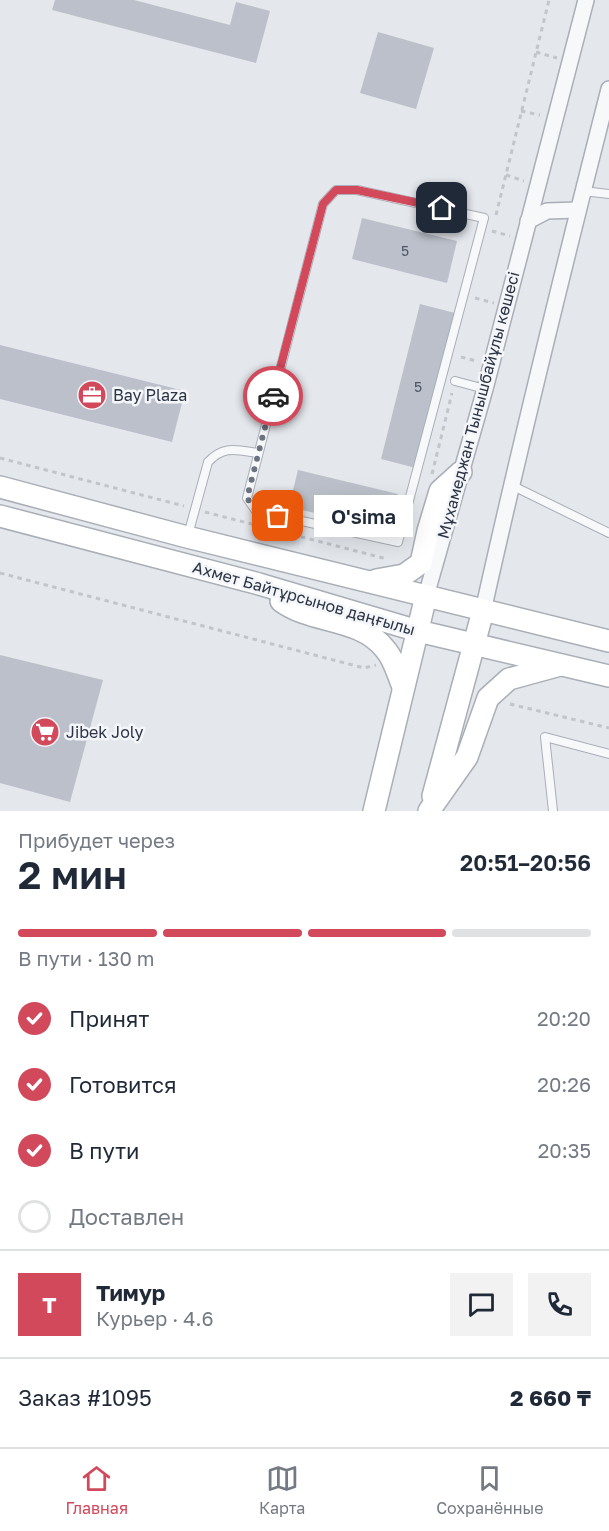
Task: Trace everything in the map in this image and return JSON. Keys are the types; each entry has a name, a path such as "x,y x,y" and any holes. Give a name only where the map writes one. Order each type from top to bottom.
{"street":[{"name":"Мұхамеджан Тынышбайұлы көшесі","path":"374,811 426,596 485,389 586,0"},
{"path":"429,811 475,644 577,210 609,89"},
{"path":"528,220 547,211 577,210"},
{"path":"368,582 404,576 421,563 440,491 461,472"},
{"name":"Ахмет Байтұрсынов даңғылы","path":"0,487 188,537 609,641"},
{"name":"Ахмет Байтұрсынов даңғылы","path":"0,516 259,584 418,631 609,676"},
{"path":"259,584 292,609 370,633 387,650 403,687"},
{"path":"429,811 467,757 488,698 509,679 560,665"}],"lane":[{"path":"336,190 357,190 484,218 398,542 256,511 247,498 258,453 323,204 336,190"},
{"path":"583,191 609,194"},
{"path":"455,381 485,389"},
{"path":"188,537 208,462 226,449 258,453"},
{"path":"511,485 609,532"},
{"path":"553,811 545,737 609,753"}],"path":[{"path":"495,220 549,0"},
{"path":"536,52 570,61"},
{"path":"521,111 555,118"},
{"path":"506,175 536,186"},
{"path":"473,308 475,298"},
{"path":"429,484 463,347"},
{"path":"0,458 396,561"},
{"path":"0,573 364,668 378,664 387,650"},
{"path":"488,698 609,728"}],"building":[{"path":"55,0 134,0 230,25 236,2 270,11 256,63 52,10"},
{"path":"378,32 434,48 416,109 360,93"},
{"path":"362,218 457,241 447,283 352,259"},
{"path":"420,304 455,313 416,468 381,459"},
{"name":"Bay Plaza","path":"0,345 185,391 172,442 0,399"},
{"path":"298,470 398,494 389,530 289,507"},
{"name":"Jibek Joly","path":"0,655 103,680 70,802 0,783"}],"way so far":[{"path":"273,396 247,498 256,511 278,516"}],"place":[{"name":"Bay Plaza","path":"92,395"},
{"name":"O'sima","path":"278,516"},
{"name":"Jibek Joly","path":"45,732"}],"route":[{"path":"273,396 323,204 336,190 357,190 442,208"}]}
